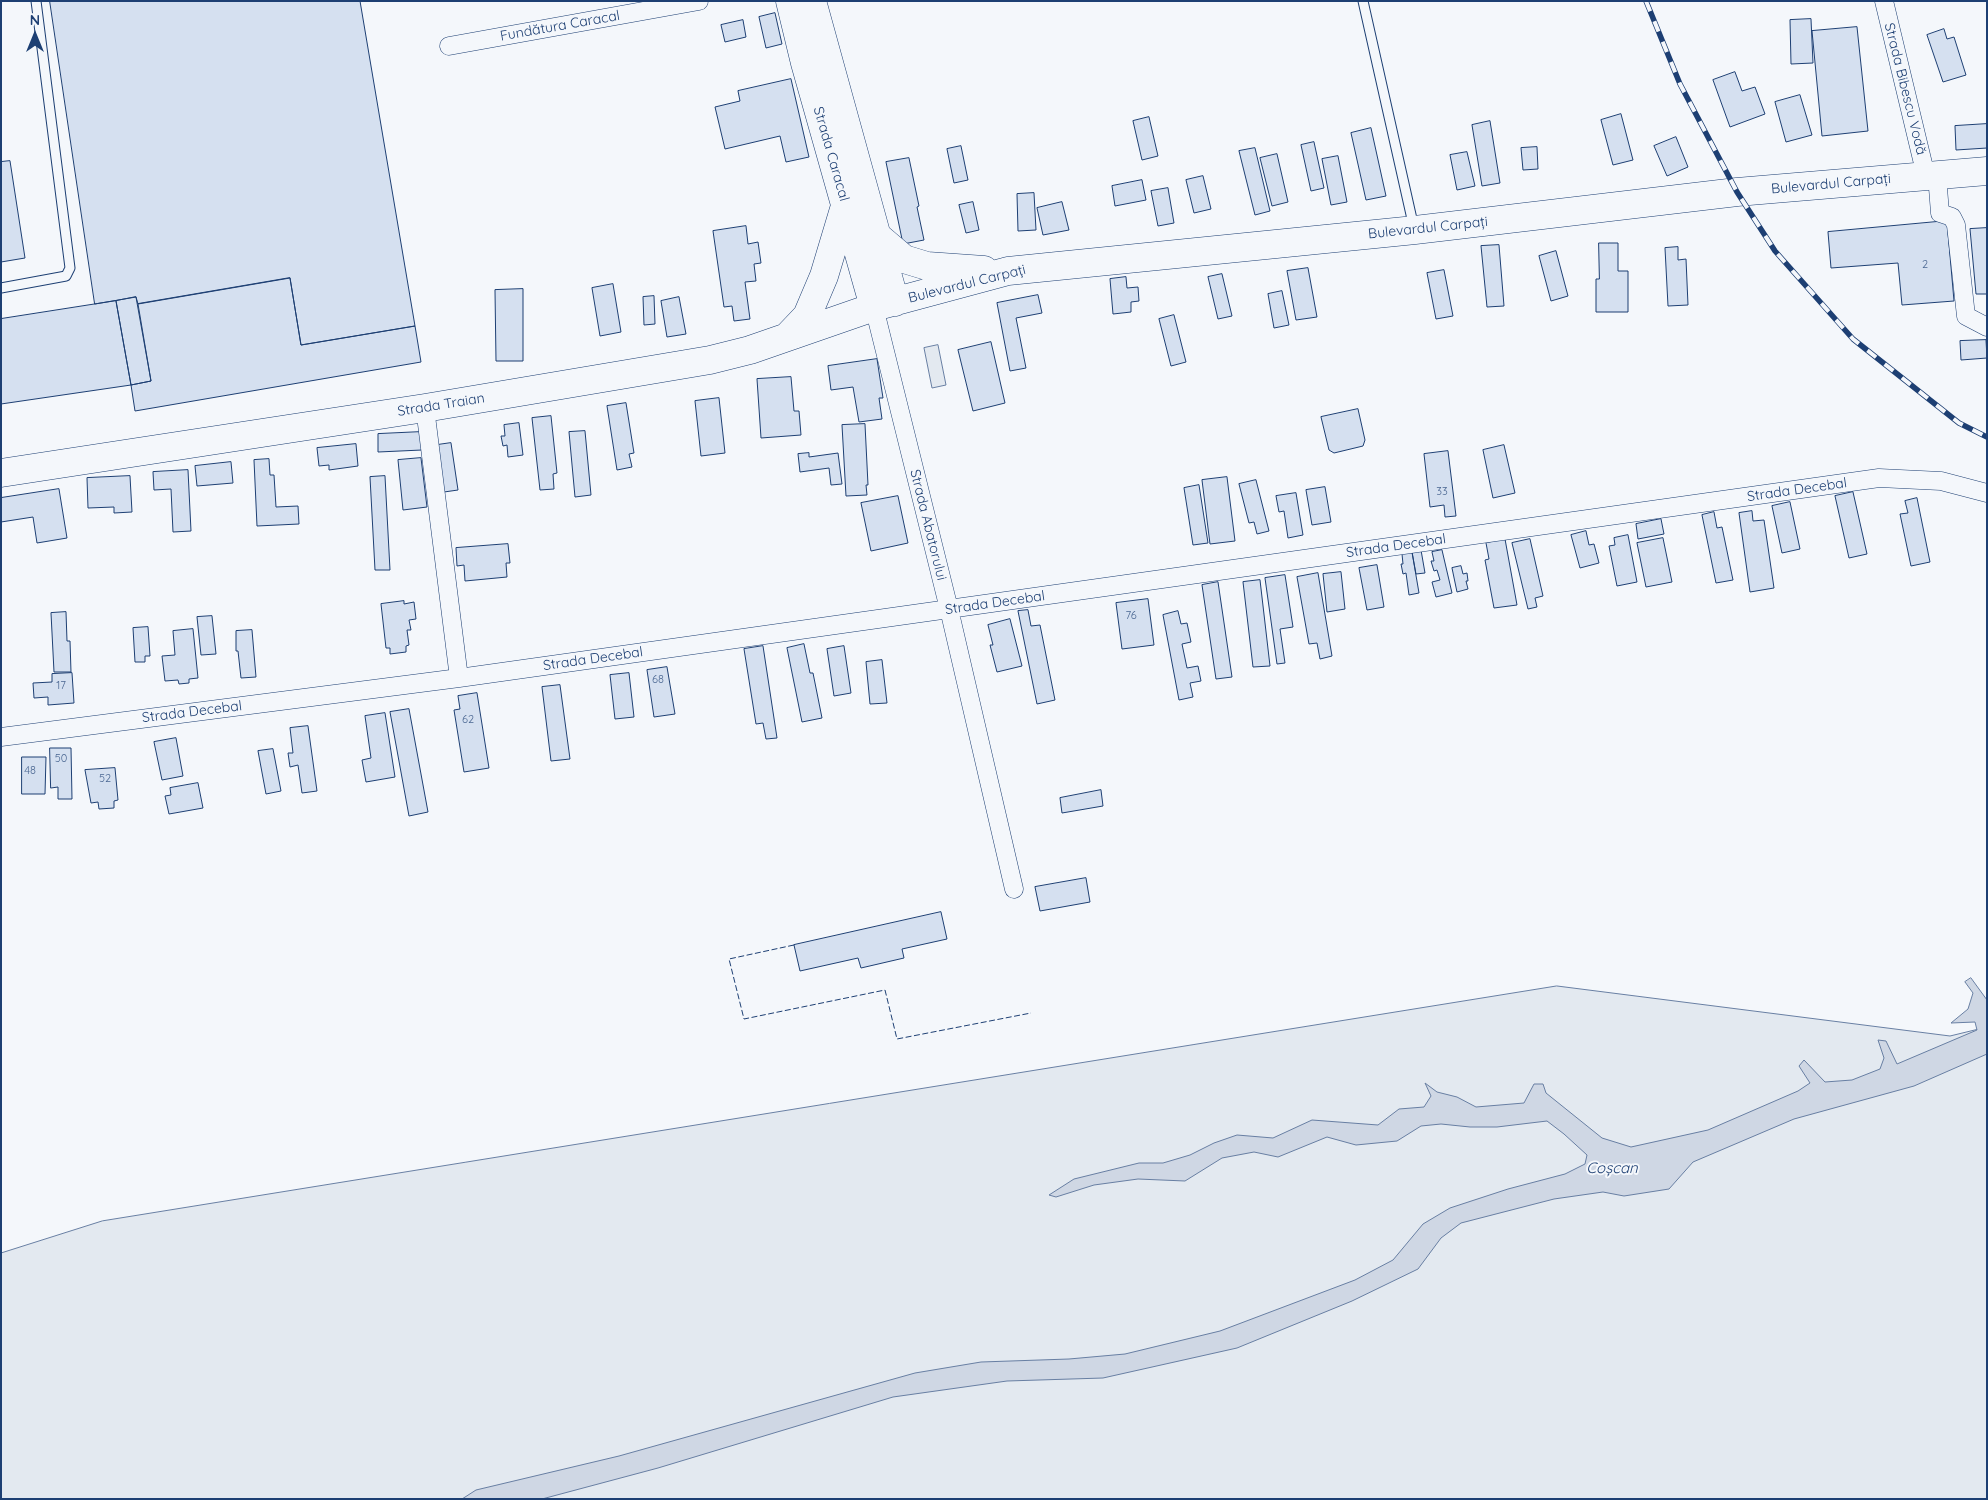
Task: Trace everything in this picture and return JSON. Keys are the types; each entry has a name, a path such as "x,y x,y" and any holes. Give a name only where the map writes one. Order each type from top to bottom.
{"main road":[{"name":"Strada Caracal","path":"790,1 805,63 856,203 884,304"},
{"path":"812,1 834,78 856,203 877,236 904,260 926,266 1008,272"},
{"name":"Bulevardul Carpați","path":"884,304 1008,272 1072,264 1415,230 1737,192 1987,171"},
{"path":"786,338 807,316 856,203"},
{"path":"877,236 884,304"},
{"name":"Strada Traian","path":"1,473 668,369 734,354 884,304"}],"street":[{"name":"Fundătura Caracal","path":"450,46 699,1"},
{"name":"Strada Bibescu Vodă","path":"1884,1 1940,213 1952,217 1956,225 1966,316 1987,327"},
{"name":"Strada Abatorului","path":"884,304 949,609 1014,889"},
{"path":"425,408 459,678"},
{"name":"Strada Decebal","path":"1,738 459,678 1879,478 1941,481 1987,493"}],"lane":[{"path":"1,288 66,276 70,268 36,1"},
{"path":"1363,1 1415,230"},
{"path":"805,63 834,78"}],"shaded area":[{"path":"938,345 946,385 932,388 924,348"},
{"path":"1557,986 1950,1036 1987,1027 1987,1499 1,1499 1,1253 102,1221"}],"water":[{"name":"Coșcan","path":"1971,978 1987,1000 1987,1054 1914,1086 1794,1119 1693,1162 1669,1189 1624,1196 1603,1192 1554,1199 1461,1223 1441,1238 1418,1269 1352,1301 1237,1348 1103,1378 1007,1381 893,1397 658,1468 542,1499 462,1499 476,1490 619,1456 915,1373 981,1362 1069,1359 1125,1354 1220,1331 1355,1280 1393,1260 1423,1224 1450,1208 1508,1189 1565,1174 1585,1164 1587,1155 1547,1121 1497,1127 1441,1124 1421,1126 1397,1141 1356,1145 1327,1137 1278,1157 1254,1152 1222,1158 1185,1181 1138,1179 1094,1185 1056,1197 1049,1195 1074,1179 1139,1163 1163,1163 1190,1155 1214,1143 1237,1135 1273,1138 1312,1120 1378,1125 1399,1109 1424,1107 1431,1096 1425,1083 1437,1092 1457,1097 1476,1107 1524,1103 1534,1084 1543,1084 1546,1093 1602,1138 1631,1147 1708,1130 1798,1091 1810,1083 1799,1066 1804,1060 1825,1082 1852,1080 1880,1069 1884,1058 1878,1040 1886,1041 1897,1064 1977,1030 1975,1022 1951,1023 1968,1009 1973,993 1965,982"}],"building":[{"path":"50,1 360,1 415,326 301,345 290,278 138,304 136,297 95,304"},
{"path":"775,13 782,44 766,48 759,17"},
{"path":"1811,19 1813,63 1791,64 1790,20"},
{"path":"743,20 746,37 725,42 721,25"},
{"path":"1857,27 1868,131 1822,136 1812,31"},
{"path":"1944,29 1947,39 1954,37 1966,75 1943,82 1927,35"},
{"path":"1735,72 1742,91 1755,87 1765,114 1730,127 1713,80"},
{"path":"791,79 809,157 786,162 780,136 725,149 715,107 740,101 738,91"},
{"path":"1800,95 1812,135 1786,142 1775,102"},
{"path":"1621,114 1633,160 1613,165 1601,120"},
{"path":"1149,117 1158,156 1142,160 1133,121"},
{"path":"1490,121 1500,183 1482,186 1472,125"},
{"path":"1987,124 1987,148 1956,150 1955,126"},
{"path":"1371,128 1386,196 1366,200 1351,133"},
{"path":"1676,137 1688,167 1667,176 1654,146"},
{"path":"1314,142 1324,188 1311,191 1301,145"},
{"path":"961,146 968,180 954,183 947,149"},
{"path":"1537,147 1538,169 1523,170 1521,148"},
{"path":"1255,148 1270,211 1255,215 1239,151"},
{"path":"1467,152 1475,186 1457,190 1450,155"},
{"path":"1277,154 1288,202 1272,206 1260,158"},
{"path":"1338,156 1347,202 1331,205 1322,159"},
{"path":"909,158 924,240 903,244 886,162"},
{"path":"10,161 25,258 1,262 1,162"},
{"path":"1203,176 1211,209 1194,213 1186,180"},
{"path":"1142,180 1146,200 1115,206 1112,186"},
{"path":"1168,188 1174,223 1158,226 1151,191"},
{"path":"1034,193 1036,230 1018,231 1017,194"},
{"path":"973,202 979,230 966,233 959,205"},
{"path":"1062,202 1069,230 1043,235 1037,208"},
{"path":"1947,221 1954,301 1902,305 1898,263 1831,268 1828,232"},
{"path":"746,226 748,244 758,242 761,263 754,264 756,281 745,282 750,319 734,321 732,306 724,307 713,231"},
{"path":"1987,228 1987,294 1976,294 1970,229"},
{"path":"1599,243 1618,243 1618,271 1628,271 1628,312 1596,312 1596,279 1599,279"},
{"path":"1499,245 1504,306 1487,307 1481,246"},
{"path":"1678,247 1678,260 1686,259 1688,305 1668,306 1665,248"},
{"path":"1556,251 1568,296 1551,301 1539,256"},
{"path":"1308,268 1317,317 1296,320 1287,271"},
{"path":"1444,270 1453,316 1436,319 1427,273"},
{"path":"1222,274 1232,316 1218,319 1208,277"},
{"path":"1126,277 1127,288 1138,287 1139,301 1131,302 1131,312 1113,314 1110,279"},
{"path":"290,278 301,345 415,326 421,362 135,411 131,385 151,381 138,304"},
{"path":"613,284 621,332 600,336 592,288"},
{"path":"523,289 523,361 496,361 495,290"},
{"path":"1282,291 1289,325 1274,328 1268,294"},
{"path":"1038,295 1042,313 1016,318 1026,368 1010,371 997,303"},
{"path":"654,296 655,324 644,325 643,297"},
{"path":"136,297 151,381 131,385 116,301"},
{"path":"679,297 686,334 667,337 661,301"},
{"path":"116,301 131,385 1,404 1,319"},
{"path":"1174,315 1186,362 1171,366 1159,319"},
{"path":"1986,340 1987,358 1961,360 1960,341"},
{"path":"991,342 1005,403 973,411 958,350"},
{"path":"877,359 883,398 879,398 882,419 859,422 853,387 831,390 828,366"},
{"path":"791,377 794,411 799,411 801,435 761,438 757,379"},
{"path":"719,398 725,453 701,456 695,401"},
{"path":"626,403 634,453 629,454 632,467 617,470 607,406"},
{"path":"1358,409 1365,440 1363,446 1334,453 1329,450 1321,417"},
{"path":"551,416 557,473 553,474 554,489 540,490 532,418"},
{"path":"519,423 523,455 508,457 507,445 503,446 501,436 505,436 504,425"},
{"path":"865,424 867,495 846,496 842,425"},
{"path":"585,431 591,495 575,497 569,432"},
{"path":"421,432 422,450 378,452 378,434"},
{"path":"451,443 458,490 444,492 437,445"},
{"path":"356,444 358,466 329,470 329,465 319,466 317,448"},
{"path":"1504,445 1515,493 1493,498 1483,450"},
{"path":"1448,451 1456,516 1445,517 1444,505 1430,507 1424,454"},
{"path":"809,453 809,457 838,453 842,484 831,485 829,468 800,472 798,454"},
{"path":"421,458 427,507 403,510 398,460"},
{"path":"269,459 270,475 274,475 276,507 298,506 299,524 257,526 254,460"},
{"path":"231,462 233,483 197,486 195,466"},
{"path":"188,470 191,531 173,532 171,489 154,490 153,472"},
{"path":"130,476 132,512 114,513 114,507 88,508 87,478"},
{"path":"385,476 390,570 375,570 370,477"},
{"path":"1227,477 1235,541 1210,544 1202,480"},
{"path":"1256,480 1269,531 1257,534 1254,522 1249,523 1239,484"},
{"path":"1199,485 1208,543 1193,545 1184,488"},
{"path":"1325,487 1331,522 1312,525 1306,490"},
{"path":"59,489 67,538 37,543 33,517 1,522 1,498"},
{"path":"1853,492 1867,554 1849,558 1835,496"},
{"path":"1296,493 1303,535 1288,538 1284,511 1279,512 1276,496"},
{"path":"898,496 908,543 871,551 861,503"},
{"path":"1917,498 1930,562 1911,566 1900,514 1908,513 1905,501"},
{"path":"1790,502 1800,549 1782,553 1772,506"},
{"path":"1752,511 1753,521 1764,520 1774,588 1750,592 1739,513"},
{"path":"1714,512 1717,528 1722,527 1733,580 1716,583 1702,515"},
{"path":"1661,519 1664,534 1638,539 1636,524"},
{"path":"1586,531 1589,545 1594,544 1599,563 1580,568 1571,535"},
{"path":"1628,535 1637,582 1617,586 1609,546 1615,545 1614,538"},
{"path":"1663,538 1672,582 1646,587 1637,543"},
{"path":"1505,539 1517,605 1494,608 1485,560 1489,559 1486,543"},
{"path":"1530,539 1543,596 1535,598 1537,607 1528,609 1512,543"},
{"path":"508,544 510,563 506,563 507,577 465,581 464,565 457,566 456,548"},
{"path":"1421,550 1425,573 1416,574 1412,552"},
{"path":"1442,550 1452,593 1436,597 1432,582 1440,580 1437,570 1434,571 1431,561 1434,561 1432,552"},
{"path":"1412,552 1419,593 1409,595 1406,573 1403,574 1401,564 1403,564 1402,554"},
{"path":"1377,565 1384,607 1367,610 1359,568"},
{"path":"1461,566 1463,574 1467,573 1468,589 1457,592 1452,568"},
{"path":"1341,572 1345,609 1327,612 1323,574"},
{"path":"1318,573 1332,656 1320,659 1317,643 1309,644 1297,577"},
{"path":"1285,575 1293,627 1280,629 1285,663 1277,664 1265,578"},
{"path":"1260,580 1270,666 1253,667 1243,582"},
{"path":"1218,582 1232,677 1216,679 1202,585"},
{"path":"1148,599 1154,645 1122,649 1116,603"},
{"path":"404,601 404,604 414,602 416,619 409,620 411,630 407,630 409,645 406,646 406,652 390,654 390,648 386,648 381,604"},
{"path":"1028,610 1031,626 1040,625 1055,700 1037,704 1018,611"},
{"path":"1178,611 1181,624 1187,623 1191,642 1182,644 1187,668 1198,666 1201,681 1190,683 1193,697 1179,700 1163,615"},
{"path":"66,612 67,641 70,641 71,672 54,672 51,613"},
{"path":"212,616 216,654 201,655 197,617"},
{"path":"1010,619 1022,666 997,672 990,645 993,645 988,625"},
{"path":"148,627 150,656 145,656 145,662 135,662 133,628"},
{"path":"193,629 198,678 189,679 189,683 179,684 178,680 165,681 162,656 175,655 173,631"},
{"path":"252,630 256,677 241,678 238,651 236,651 236,631"},
{"path":"804,644 810,673 813,673 822,718 802,722 787,648"},
{"path":"763,646 777,738 766,739 763,723 756,724 744,649"},
{"path":"844,646 851,693 834,696 827,649"},
{"path":"882,660 887,703 870,704 866,662"},
{"path":"667,667 675,714 654,717 647,670"},
{"path":"72,673 74,703 48,705 48,697 34,698 33,683 52,682 52,674"},
{"path":"629,673 634,717 615,719 610,675"},
{"path":"560,685 570,759 551,761 542,687"},
{"path":"477,693 489,768 464,772 454,710 460,709 458,696"},
{"path":"409,709 428,812 409,816 390,712"},
{"path":"385,713 395,777 366,782 362,760 371,758 365,716"},
{"path":"308,726 317,791 302,793 298,765 290,767 288,753 293,753 290,728"},
{"path":"176,738 183,776 162,780 154,742"},
{"path":"50,748 71,748 72,799 58,799 58,787 51,788"},
{"path":"273,749 281,791 266,794 258,751"},
{"path":"22,757 46,757 45,794 22,794"},
{"path":"115,768 118,800 114,801 114,808 99,809 98,802 91,803 85,770"},
{"path":"198,783 203,808 169,814 165,796 171,795 170,788"},
{"path":"1101,790 1103,806 1062,813 1060,798"},
{"path":"1086,878 1090,902 1040,911 1035,887"},
{"path":"941,912 947,939 902,949 904,958 861,968 858,958 800,971 794,945"}],"railway":[{"path":"1646,1 1680,84 1737,192 1775,251 1853,339 1959,423 1987,437"}],"fence":[{"path":"794,945 729,959 744,1019 885,990 897,1039 1031,1013"}]}
